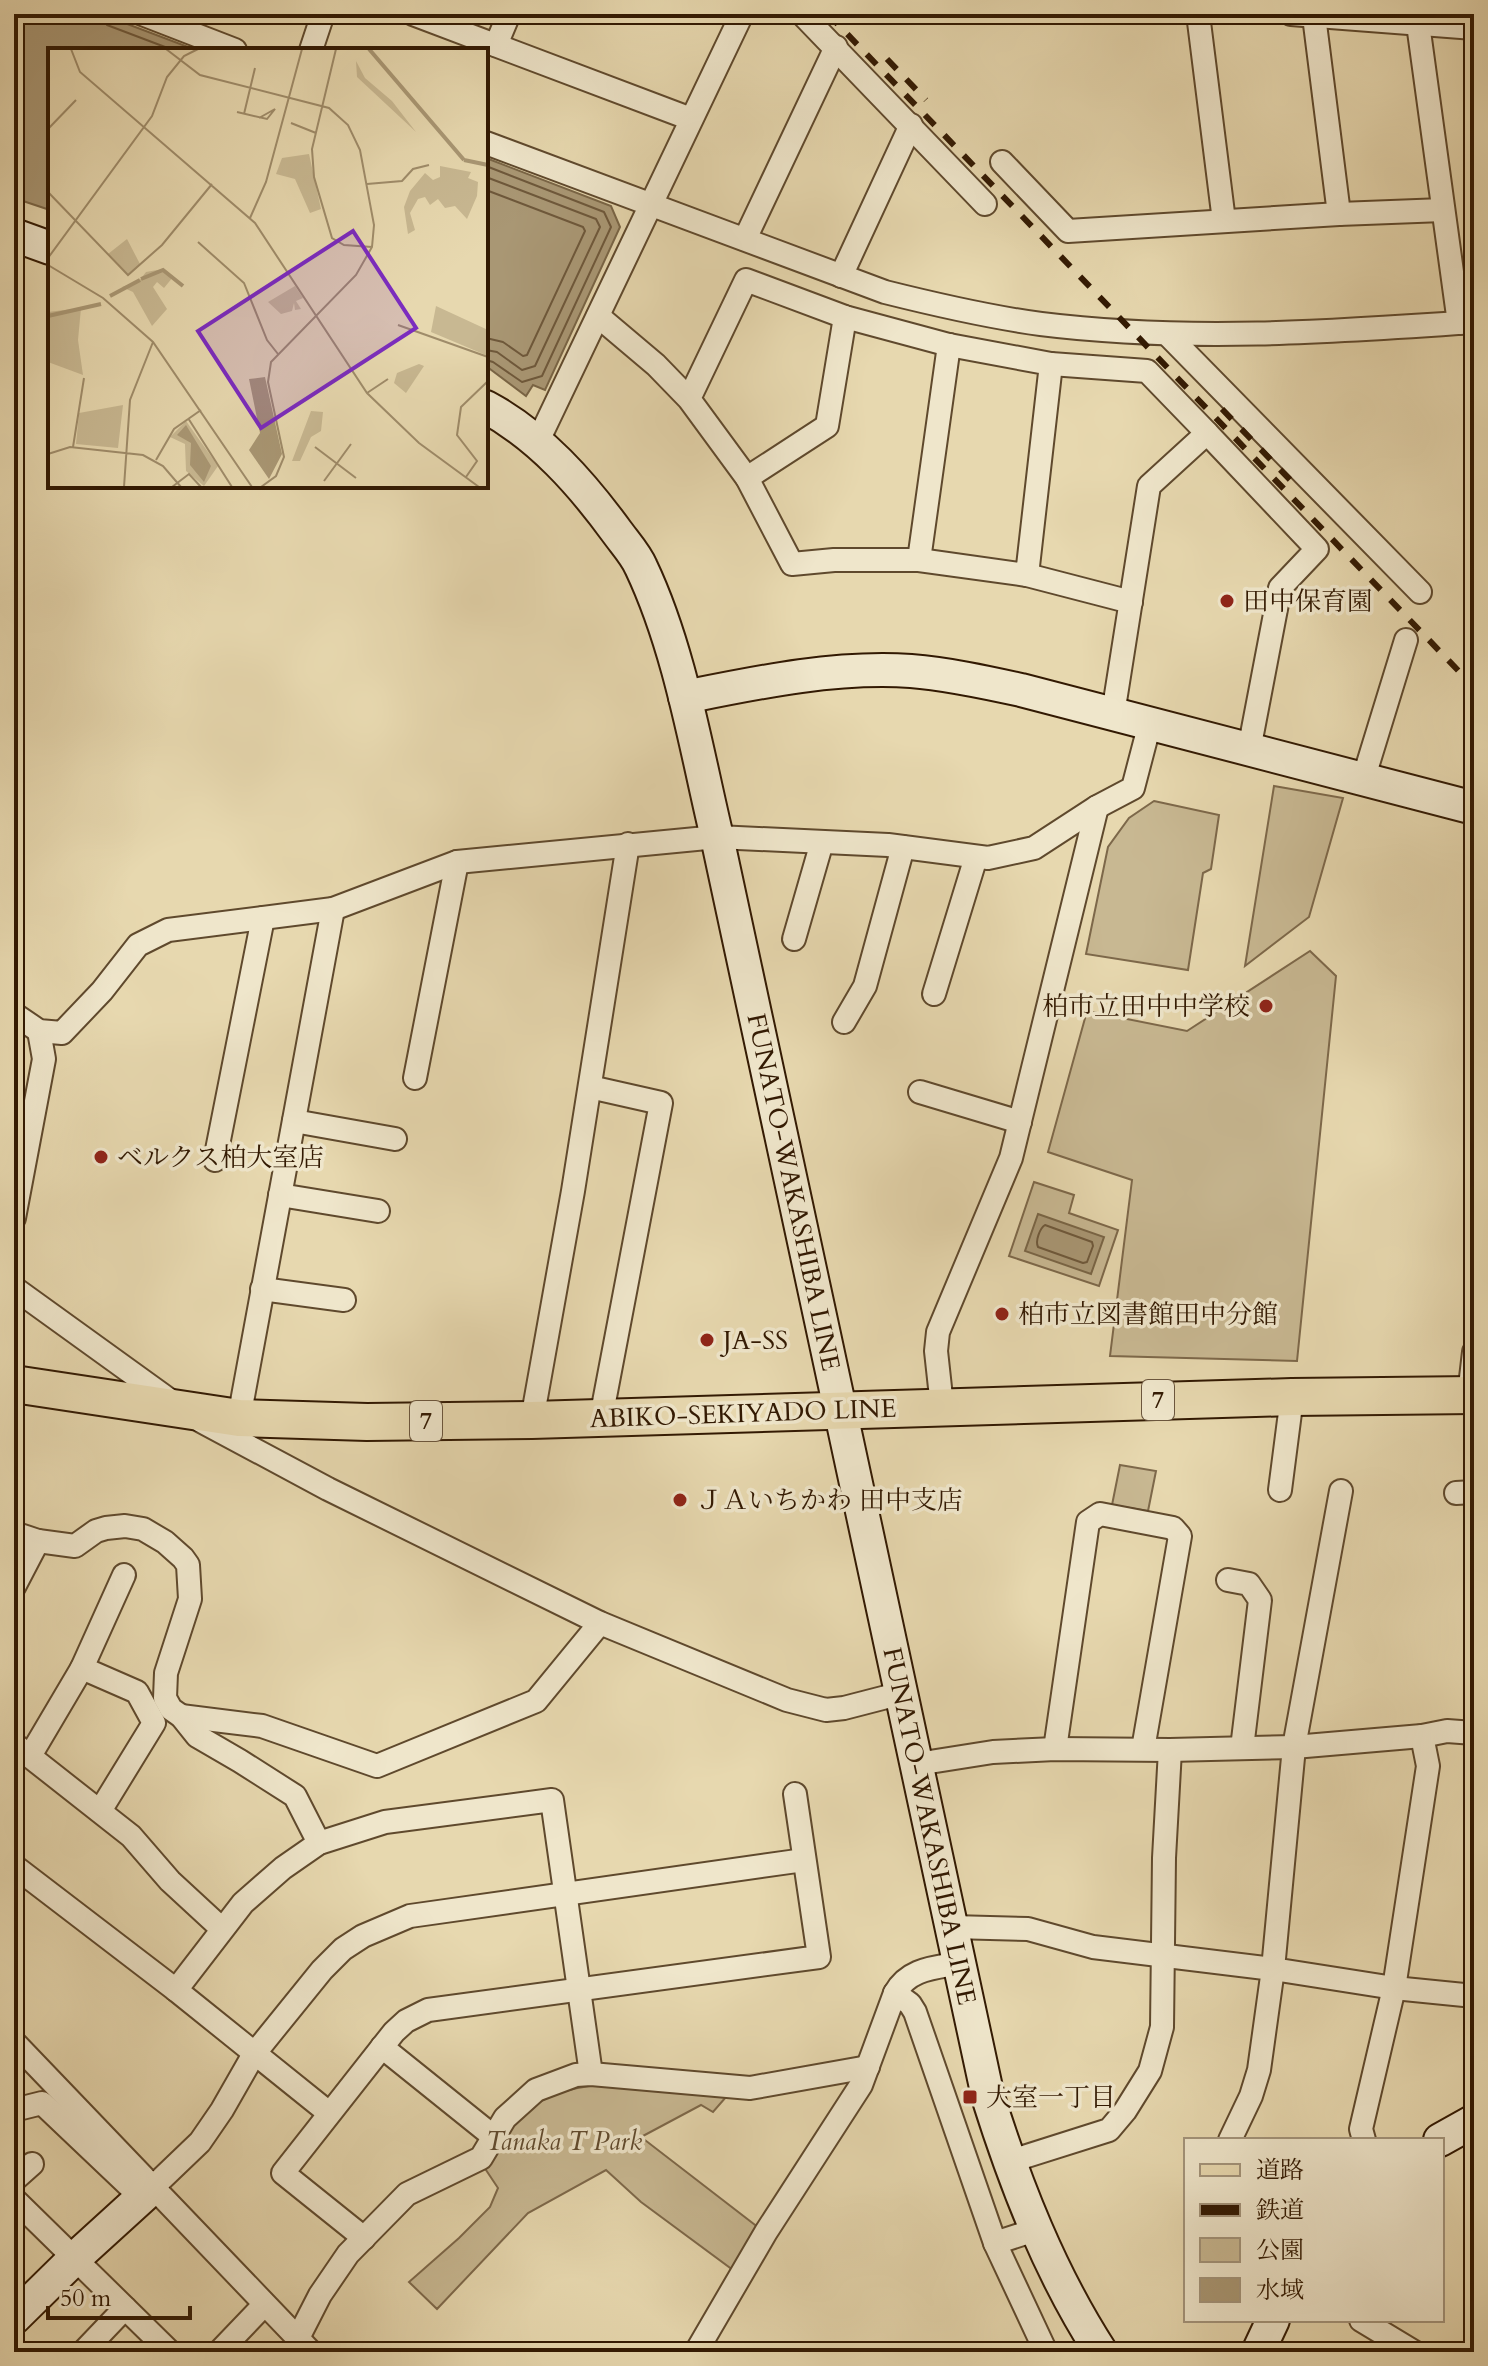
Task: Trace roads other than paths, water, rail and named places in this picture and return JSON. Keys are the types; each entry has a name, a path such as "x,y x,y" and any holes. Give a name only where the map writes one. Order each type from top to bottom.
{"main road":[{"name":"ABIKO-SEKIYADO LINE","path":"14,1384 239,1418 352,1422 1471,1395"}],"street":[{"path":"142,14 230,48"},
{"path":"312,48 323,14"},
{"path":"413,14 691,119"},
{"path":"496,45 509,14"},
{"path":"537,443 742,14"},
{"path":"802,14 985,204"},
{"path":"1198,14 1224,221"},
{"path":"1291,14 1474,28"},
{"path":"1314,16 1339,214"},
{"path":"488,144 885,292 1038,324 1167,334 1234,335 1466,322 1443,210 1418,24"},
{"path":"745,239 836,47"},
{"path":"841,276 911,125"},
{"path":"1002,162 1068,231 1443,210"},
{"path":"14,235 48,247"},
{"path":"689,399 746,280 845,317 949,345 1051,364 1147,371 1317,549 1280,588 1249,750"},
{"path":"598,316 656,365 689,399 747,478 792,564 834,560 919,560 1027,575 1131,602"},
{"path":"747,478 827,426 845,317"},
{"path":"1167,334 1420,592"},
{"path":"919,560 949,345"},
{"path":"1027,575 1051,364"},
{"name":"FUNATO-WAKASHIBA LINE","path":"488,408 537,443 569,472 599,507 640,565 664,628 685,697 717,837 988,2097 1008,2162 1035,2230 1080,2319 1101,2352"},
{"path":"1113,714 1149,486 1207,433"},
{"path":"1363,780 1406,640"},
{"path":"685,697 846,671 911,671 965,678 1474,808"},
{"path":"14,1014 39,1031 62,1033 102,991 138,945 168,930 333,909 457,862 717,837 903,847 988,858 1034,848 1097,807 1133,788 1150,723"},
{"path":"942,1406 936,1351 938,1332 1011,1158 1097,807"},
{"path":"794,939 822,842"},
{"path":"532,1420 590,1087 628,844"},
{"path":"844,1022 865,986 903,847"},
{"path":"934,994 976,857"},
{"path":"415,1078 457,862"},
{"path":"239,1418 333,909"},
{"path":"215,1160 263,918"},
{"path":"14,1218 44,1059 39,1031"},
{"path":"590,1087 661,1103 601,1418"},
{"path":"920,1092 1020,1122"},
{"path":"294,1121 395,1139"},
{"path":"280,1195 378,1211"},
{"path":"14,1288 184,1411 328,1489 600,1623 810,1707 826,1710 844,1708 902,1693"},
{"path":"262,1289 344,1300"},
{"path":"1471,1395 1474,1352"},
{"path":"1280,1490 1292,1397"},
{"path":"1231,2138 1251,2096 1259,2070 1273,1969 1294,1747 1341,1491"},
{"path":"1055,1749 1088,1522 1100,1514 1173,1528 1180,1536 1143,1749"},
{"path":"14,1533 38,1541 75,1546 96,1531 134,1527 165,1542 183,1558 188,1565 190,1599 166,1673 165,1698 171,1709 197,1736 295,1796 319,1843"},
{"path":"14,1587 38,1541"},
{"path":"124,1575 82,1668 22,1750 131,1836 170,1881 222,1929"},
{"path":"1228,1580 1249,1584 1260,1600 1242,1748"},
{"path":"181,1716 262,1726 377,1766 536,1701 600,1623"},
{"path":"82,1668 137,1692 154,1723 100,1811"},
{"path":"917,1764 993,1752 1294,1747 1447,1731 1474,1733"},
{"path":"1363,2138 1361,2129 1394,1988 1428,1766 1422,1736"},
{"path":"1008,2162 1109,2130 1150,2071 1162,2027 1164,1858 1170,1750"},
{"path":"364,2238 283,2173 406,2021 428,2010 819,1957 795,1794"},
{"path":"176,1990 243,1903 263,1884 319,1843 385,1822 552,1800 591,2074"},
{"path":"14,2318 200,2142 254,2054 322,1970 343,1949 363,1936 410,1916 804,1860"},
{"path":"14,1866 329,2113"},
{"path":"952,1927 1028,1929 1093,1947 1474,1996"},
{"path":"696,2352 758,2244 861,2085 901,1981 909,1975 960,1963"},
{"path":"895,1993 915,2012 995,2243 1046,2352"},
{"path":"14,2042 53,2080 147,2193"},
{"path":"382,2047 494,2137"},
{"path":"14,2113 18,2109 42,2103 147,2193 304,2345 320,2295 348,2254 407,2194 481,2158 505,2118 536,2090 576,2075 591,2074 750,2088 868,2067"},
{"path":"1444,2138 1474,2121"},
{"path":"14,2180 32,2164"},
{"path":"14,2199 170,2352"},
{"path":"995,2243 1035,2230"},
{"path":"219,2352 264,2305"},
{"path":"83,2352 125,2308"},
{"path":"1258,2352 1272,2322"},
{"path":"1364,2322 1414,2352"}],"water":[{"path":"14,14 101,14 191,48 48,48 48,209 14,198"},
{"path":"488,159 611,206 620,227 545,390 533,385 526,396 488,368"},
{"path":"1038,1214 1104,1237 1091,1274 1025,1251"}],"railway":[{"path":"828,14 1474,687"},
{"path":"887,59 926,100"},
{"path":"1222,409 1297,487"}],"place":[{"name":"田中保育園","path":"1227,601"},
{"name":"柏市立田中中学校","path":"1266,1006"},
{"name":"ベルクス柏大室店","path":"101,1157"},
{"name":"柏市立図書館田中分館","path":"1002,1314"},
{"name":"JA-SS","path":"707,1340"},
{"name":"ＪＡいちかわ 田中支店","path":"680,1500"},
{"name":"大室一丁目","path":"970,2097"}],"park label":[{"name":"Tanaka T Park","path":"564,2141"}]}
